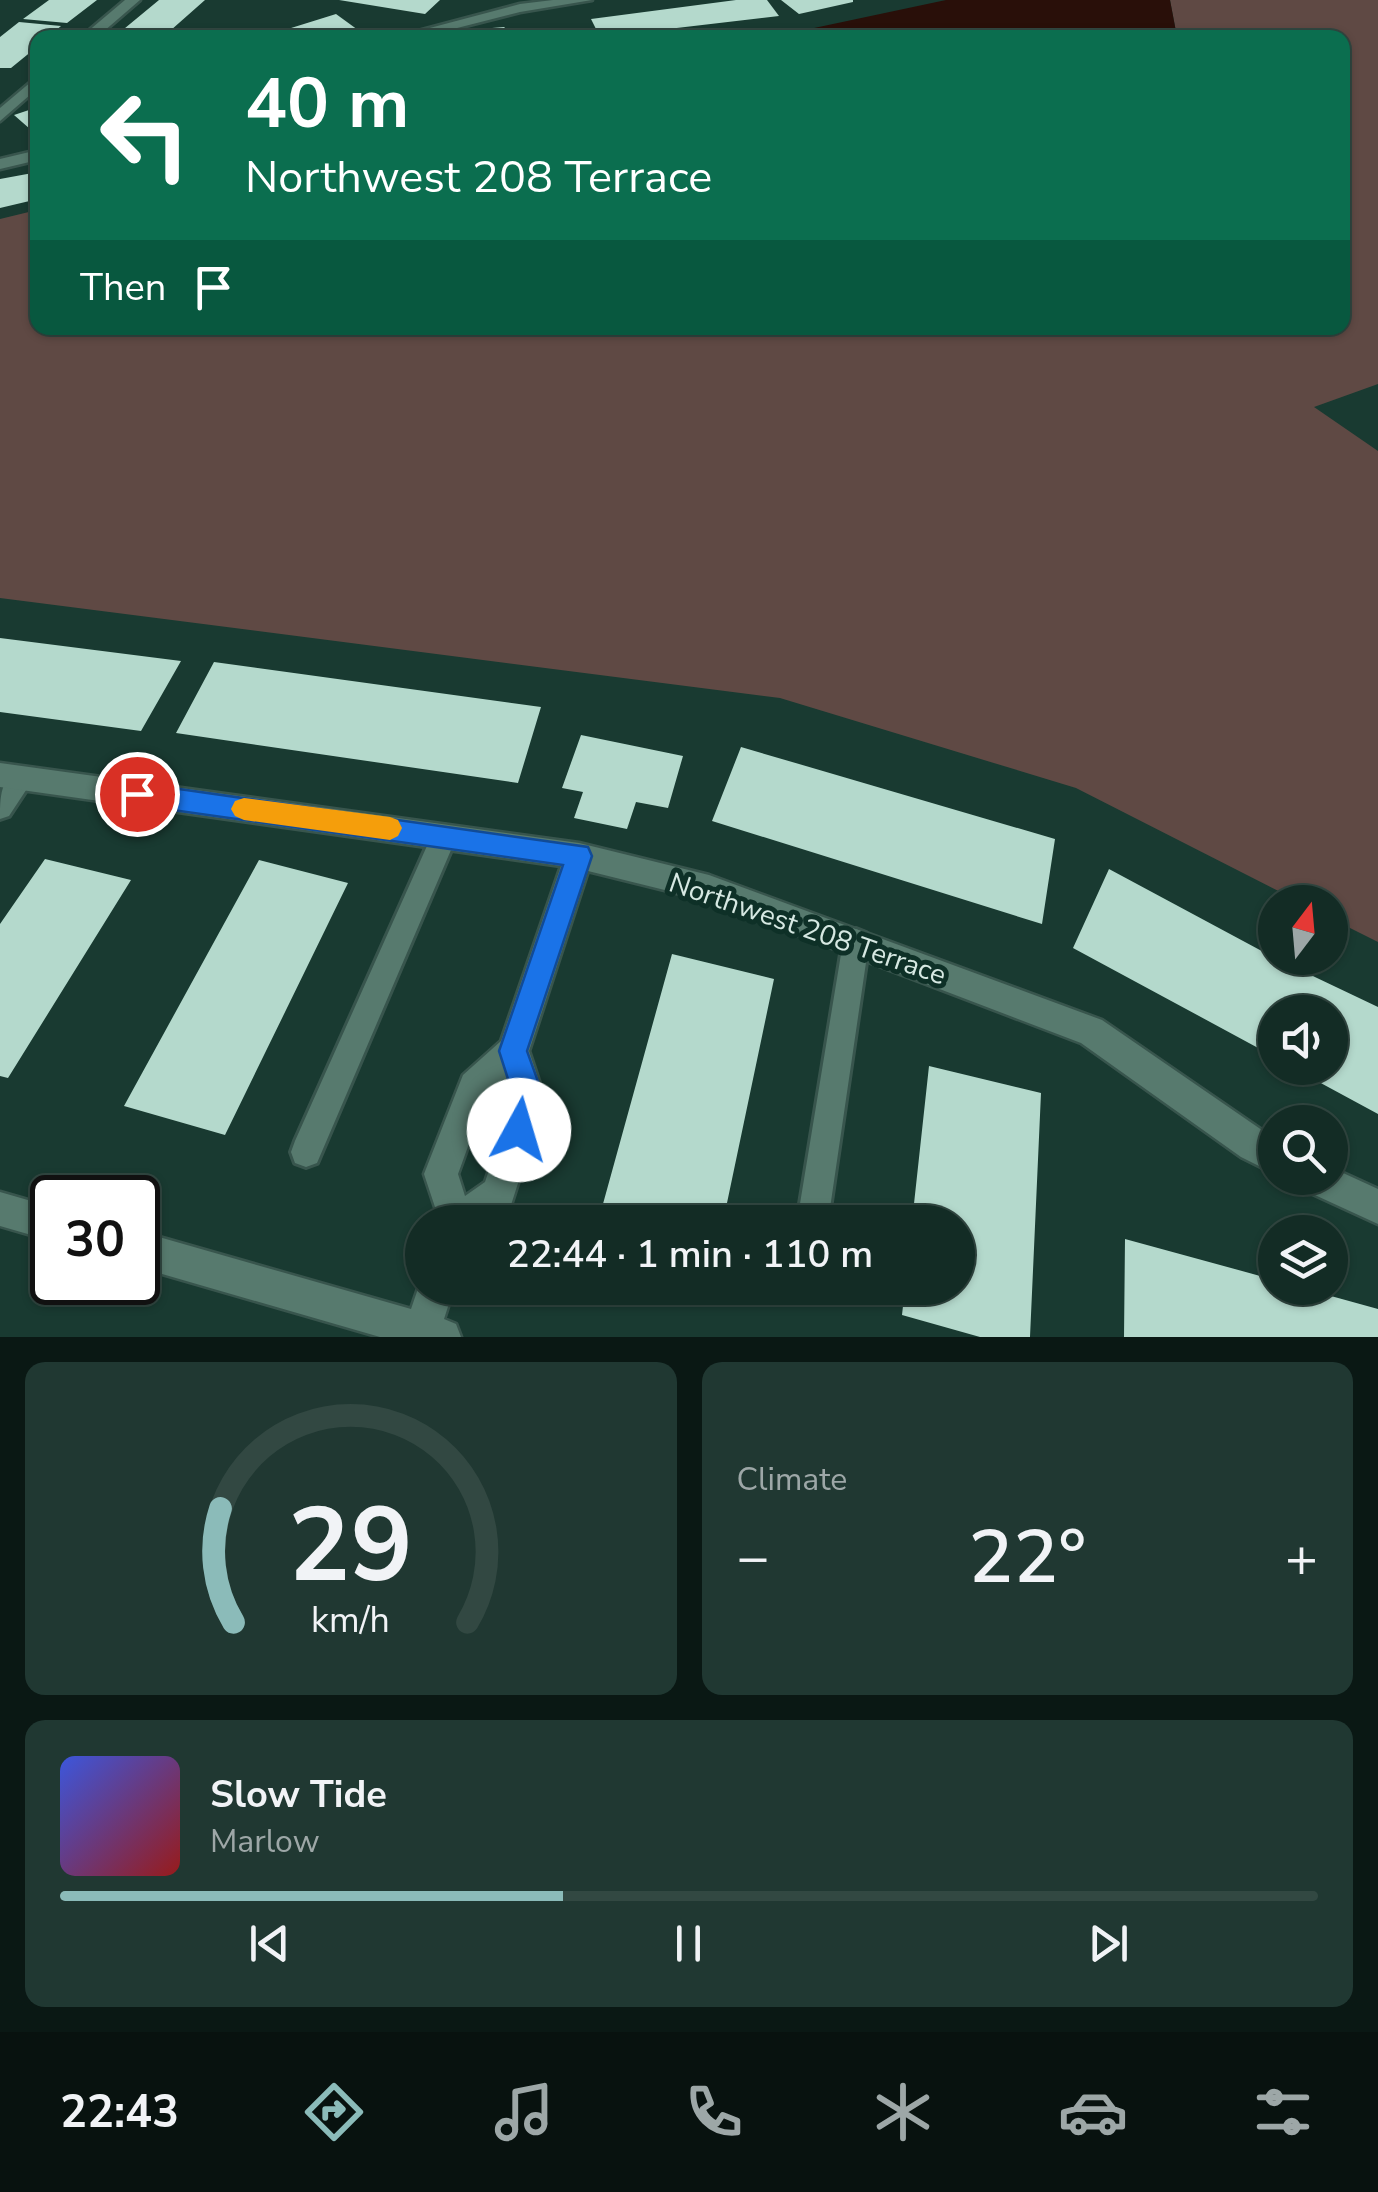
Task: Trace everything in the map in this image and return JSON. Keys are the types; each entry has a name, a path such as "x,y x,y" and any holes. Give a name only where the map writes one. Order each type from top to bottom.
{"street":[{"path":"97,30 133,0"},
{"path":"422,30 487,8 584,0"},
{"path":"0,116 30,88"},
{"path":"0,164 30,157"},
{"name":"Northwest 208 Terrace","path":"11,777 579,856 709,888 1091,1031 1258,1148"},
{"path":"452,1205 442,1174 474,1086 513,1051 579,856"},
{"path":"481,1205 498,1193 529,1098 513,1051"},
{"path":"1348,1193 1378,1207"},
{"path":"0,1209 30,1218"},
{"path":"160,1254 432,1334 435,1305"}],"lane":[{"path":"0,808 11,777"},
{"path":"306,1152 444,836"},
{"path":"815,1205 856,942"}],"shaded area":[{"path":"946,0 1170,0 1176,30 805,30"},
{"path":"1170,0 1378,0 1378,384 1314,407 1378,451 1378,942 1348,927 1348,885 1267,885 1076,788 780,698 0,598 0,219 30,212 30,335 1350,335 1350,30 1176,30"}],"building":[{"path":"49,0 97,0 67,23 23,19"},
{"path":"159,0 205,0 171,30 123,30"},
{"path":"339,0 440,0 425,14"},
{"path":"736,0 767,0 779,16 660,30 596,30 591,19"},
{"path":"781,0 853,0 853,2 799,14"},
{"path":"336,14 358,30 285,30"},
{"path":"19,22 61,26 56,30 30,30 30,53 11,68 0,68 0,37"},
{"path":"30,110 30,129 14,115"},
{"path":"30,173 30,201 0,208 0,179"},
{"path":"0,638 181,661 141,731 0,712"},
{"path":"214,662 541,707 518,783 176,733"},
{"path":"581,735 683,756 668,808 636,802 627,829 574,818 583,792 562,788"},
{"path":"741,747 1055,839 1042,924 712,821"},
{"path":"45,859 131,880 8,1078 0,1076 0,924"},
{"path":"259,860 348,883 225,1135 124,1106"},
{"path":"1109,869 1258,949 1258,975 1311,975 1378,1007 1378,1114 1324,1085 1348,1085 1348,995 1258,995 1258,1048 1073,948"},
{"path":"672,954 774,979 727,1205 603,1205"},
{"path":"929,1066 1041,1093 1030,1337 980,1337 902,1315 903,1305 975,1305 975,1205 914,1205"},
{"path":"1125,1239 1258,1275 1258,1305 1348,1305 1348,1301 1378,1309 1378,1337 1124,1337"}],"slow traffic":[{"path":"244,809 390,828"}],"route":[{"path":"137,794 579,856 513,1051 529,1098 519,1130"}]}
